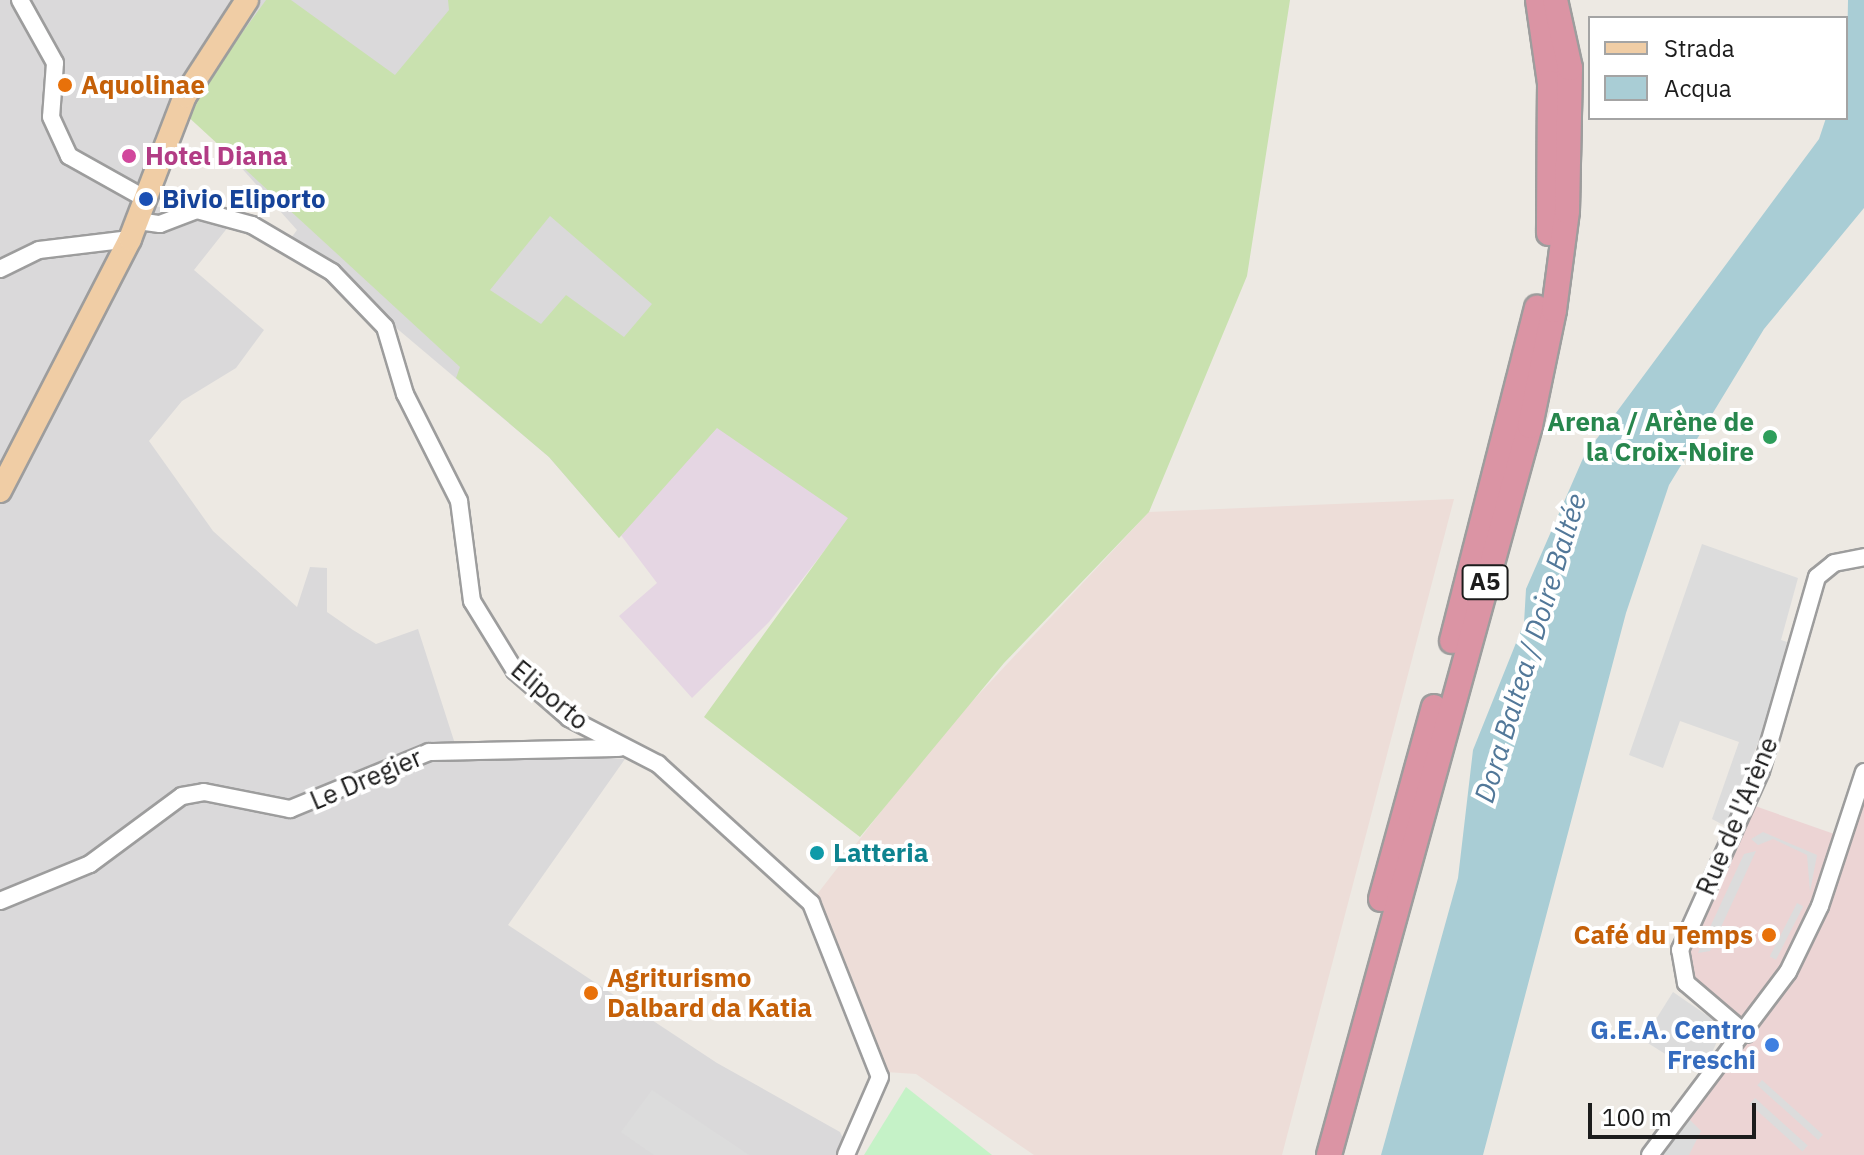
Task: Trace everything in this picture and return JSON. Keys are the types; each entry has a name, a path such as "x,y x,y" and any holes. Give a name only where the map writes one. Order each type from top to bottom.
{"highway":[{"name":"A5","path":"1314,1155 1536,315 1550,226 1550,83 1538,0"},
{"name":"A5","path":"1329,1155 1530,426 1554,310 1567,211 1570,68 1555,0"}],"main road":[{"path":"0,491 138,220 185,96 247,0"}],"street":[{"path":"20,0 55,63 51,117 69,156 138,220"},
{"name":"Eliporto","path":"0,269 39,250 138,220 219,212 332,272 358,295 385,327 418,424 446,463 470,553 472,601 515,671 569,718 621,748 658,764 811,903 880,1077 846,1155"},
{"name":"Rue de l'Arène","path":"1746,1034 1686,983 1680,950 1761,771 1817,577 1834,563 1864,557"},
{"name":"Le Dregier","path":"0,901 90,864 182,796 204,792 290,809 429,752 621,748"},
{"path":"1650,1155 1746,1034 1818,911 1864,772"}],"shaded area":[{"path":"0,0 1032,0 1029,52 846,526 717,428 619,538 549,457 375,310 283,249 297,230 187,107 155,206 232,222 194,270 264,330 236,368 182,401 149,441 213,531 297,607 310,567 327,568 327,612 353,630 376,644 418,629 456,747 625,759 508,925 717,1063 840,1132 851,1155 0,1155"},
{"path":"719,426 849,519 769,622 692,698 619,616 657,583 620,534"},
{"path":"1454,499 1282,1155 1034,1155 916,1074 886,1072 815,897 937,739 1149,512"},
{"path":"1702,544 1798,578 1781,640 1787,642 1777,692 1750,764 1756,771 1729,828 1712,819 1739,742 1680,721 1663,768 1629,755"},
{"path":"1864,790 1864,1155 1661,1155 1795,977"},
{"path":"1755,806 1837,835 1784,972 1745,1026 1697,984 1688,947"},
{"path":"1763,832 1817,855 1810,892 1807,855 1773,839 1758,845 1751,839"},
{"path":"1756,851 1710,951 1698,953 1744,854"},
{"path":"1797,903 1803,906 1776,960 1770,956"},
{"path":"1673,992 1724,1027 1704,1069 1694,1072 1643,1040"},
{"path":"1762,1080 1823,1135 1818,1140 1757,1085"},
{"path":"652,1090 749,1155 654,1155 621,1132"},
{"path":"1755,1098 1808,1146 1802,1151 1750,1104"},
{"path":"1689,1119 1701,1131 1689,1155 1658,1155"}],"green space":[{"path":"266,0 291,0 395,75 449,10 448,0 1290,0 1247,276 1149,512 1004,663 860,837 704,717 848,518 717,428 619,538 549,457 456,378 460,367 184,113","holes":["550,216 652,304 624,337 566,295 541,324 490,290"]},
{"path":"906,1087 992,1155 864,1155"}],"water":[{"name":"Dora Baltea / Doire Baltée","path":"1848,0 1864,0 1864,208 1764,329 1669,485 1626,613 1483,1155 1381,1155 1458,878 1473,750 1524,623 1526,589 1584,456 1819,139 1825,120 1848,120"}],"place":[{"name":"Aquolinae","path":"65,85"},
{"name":"Hotel Diana","path":"129,156"},
{"name":"Bivio Eliporto","path":"146,199"},
{"name":"Arena / Arène de la Croix-Noire","path":"1770,437"},
{"name":"Latteria","path":"817,853"},
{"name":"Café du Temps","path":"1769,935"},
{"name":"Agriturismo Dalbard da Katia","path":"591,993"},
{"name":"G.E.A. Centro Freschi","path":"1772,1045"}]}
